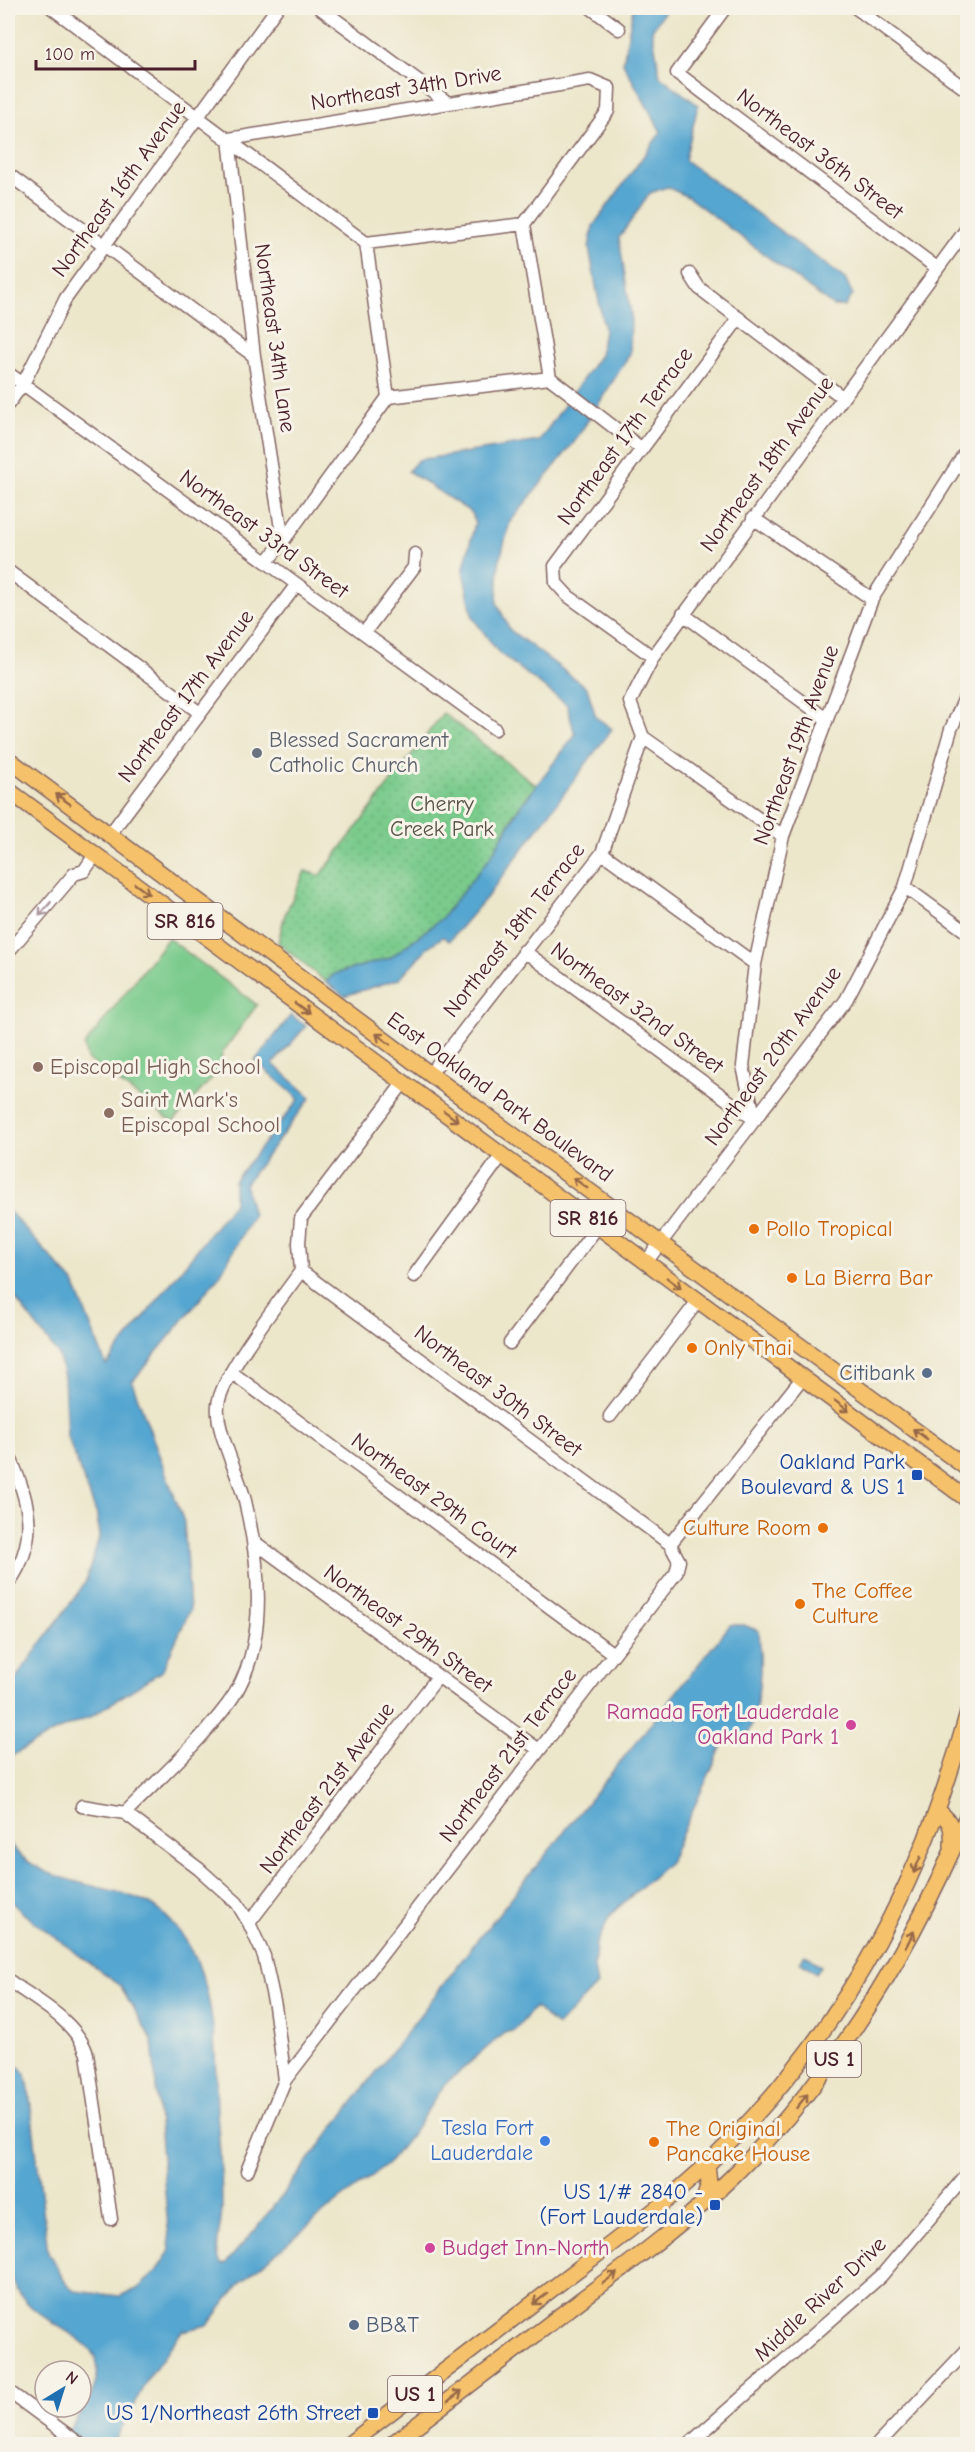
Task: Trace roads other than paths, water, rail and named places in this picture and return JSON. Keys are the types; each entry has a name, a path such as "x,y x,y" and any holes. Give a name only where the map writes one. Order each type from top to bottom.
{"main road":[{"name":"East Oakland Park Boulevard","path":"8,759 430,1074 968,1469"},
{"name":"East Oakland Park Boulevard","path":"8,790 968,1500"},
{"path":"74,839 98,840 110,834"},
{"path":"94,855 104,849 129,849"},
{"path":"329,1027 344,1024 352,1015"},
{"path":"404,1082 417,1074 430,1074"},
{"path":"809,1381 828,1386 837,1384 844,1377"},
{"name":"US 1","path":"349,2445 633,2228 730,2142 806,2055 852,1989 892,1919 939,1811 968,1712"},
{"path":"939,1811 947,1818 952,1828 952,1852"},
{"name":"US 1","path":"392,2445 629,2264 703,2203 794,2111 852,2035 907,1946 968,1814"},
{"path":"727,2180 725,2156 730,2142"},
{"path":"703,2203 709,2184 707,2164"}],"street":[{"path":"52,8 366,243 524,224 549,378 642,449"},
{"name":"Northeast 16th Avenue","path":"8,404 22,384 66,298 103,244 277,8"},
{"path":"320,8 447,102"},
{"path":"591,8 619,29"},
{"name":"Northeast 36th Street","path":"725,8 678,73 937,268"},
{"path":"856,8 968,92"},
{"name":"Northeast 34th Drive","path":"229,139 590,80 609,88 608,111 524,224"},
{"name":"Northeast 34th Lane","path":"229,139 254,357 283,541"},
{"path":"8,174 254,357"},
{"name":"Northeast 18th Avenue","path":"643,737 630,702 653,657 968,227"},
{"path":"267,562 388,397 366,243"},
{"path":"690,274 699,288 842,397"},
{"name":"Northeast 17th Terrace","path":"653,657 568,596 556,583 555,566 739,318"},
{"name":"Northeast 33rd Street","path":"8,373 495,729"},
{"path":"388,397 549,378"},
{"name":"Northeast 19th Avenue","path":"755,1120 743,1066 755,964 783,836 825,718 872,599 968,448"},
{"path":"753,518 872,599"},
{"path":"364,633 414,567 415,554"},
{"path":"8,571 200,712"},
{"name":"Northeast 17th Avenue","path":"110,834 297,584"},
{"path":"683,614 825,718"},
{"name":"Northeast 20th Avenue","path":"646,1262 846,1000 905,887 951,729 968,691"},
{"path":"643,737 783,836"},
{"name":"Northeast 18th Terrace","path":"430,1074 602,853 643,737"},
{"path":"602,853 755,964"},
{"path":"8,952 74,874 84,871 94,855"},
{"path":"905,887 968,933"},
{"name":"Northeast 32nd Street","path":"524,951 755,1120"},
{"path":"125,1813 189,1749 230,1702 249,1661 257,1618 258,1573 245,1499 222,1432 217,1406 231,1372 301,1271 299,1243 301,1218 404,1082"},
{"path":"414,1276 502,1155"},
{"path":"510,1342 598,1226"},
{"name":"Northeast 30th Street","path":"301,1271 670,1544"},
{"path":"610,1416 698,1301"},
{"name":"Northeast 29th Court","path":"231,1372 612,1653"},
{"path":"670,1544 809,1381"},
{"path":"8,1453 25,1492 29,1533 8,1584"},
{"name":"Northeast 29th Street","path":"253,1540 437,1678 538,1750"},
{"name":"Northeast 21st Terrace","path":"247,2171 285,2080 612,1653 676,1573 679,1561 670,1544"},
{"name":"Northeast 21st Avenue","path":"249,1923 437,1678"},
{"path":"81,1806 125,1813 199,1869 237,1903 264,1956 285,2080"},
{"path":"8,1980 66,2023 83,2041 87,2054 111,2219"},
{"name":"Middle River Drive","path":"689,2445 881,2276 968,2173"},
{"path":"878,2445 968,2349"},
{"path":"8,2391 80,2445"}],"water":[{"path":"633,8 667,8 652,30 660,76 698,105 685,160 845,279 853,295 845,306 833,306 688,197 667,187 650,193 619,238 631,314 630,354 575,441 510,522 499,563 497,603 510,630 587,688 596,717 612,729 487,897 449,941 443,937 428,947 399,979 344,996 326,982 334,974 390,958 441,919 491,856 519,808 575,735 567,705 498,652 473,618 463,571 475,523 472,513 408,471 418,460 539,441 600,355 604,329 589,248 593,226 661,132 623,63"},
{"path":"291,1015 306,1026 273,1064 311,1097 245,1184 253,1215 220,1275 132,1382 184,1522 190,1610 162,1671 90,1717 56,1731 13,1755 8,1766 8,1689 85,1583 99,1538 97,1515 67,1436 64,1377 58,1354 8,1289 8,1210 74,1283 106,1365 234,1203 234,1181 299,1099 255,1061"},
{"path":"730,1625 744,1625 759,1631 759,1687 754,1715 745,1742 727,1735 669,1862 610,1915 596,1946 594,1968 597,1985 557,2026 535,2007 515,2030 504,2033 444,2085 413,2132 387,2165 338,2201 240,2283 208,2325 182,2331 148,2378 113,2444 57,2444 76,2419 93,2419 93,2387 97,2375 94,2355 80,2340 38,2313 20,2294 8,2267 8,2062 21,2069 28,2082 48,2252 67,2285 74,2291 120,2296 137,2289 155,2273 170,2251 152,2040 120,1986 24,1914 8,1898 8,1841 21,1856 37,1867 74,1881 132,1897 157,1908 183,1936 196,1959 208,1996 214,2034 222,2194 222,2213 218,2236 221,2264 225,2264 256,2229 475,1943"},
{"path":"805,1954 821,1966 816,1973 800,1961"}],"place":[{"name":"Blessed Sacrament Catholic Church","path":"257,753"},
{"name":"Episcopal High School","path":"38,1067"},
{"name":"Saint Mark's Episcopal School","path":"109,1113"},
{"name":"Pollo Tropical","path":"754,1229"},
{"name":"La Bierra Bar","path":"792,1278"},
{"name":"Only Thai","path":"692,1348"},
{"name":"Citibank","path":"927,1373"},
{"name":"Oakland Park Boulevard & US 1","path":"917,1475"},
{"name":"Culture Room","path":"823,1528"},
{"name":"The Coffee Culture","path":"800,1604"},
{"name":"Ramada Fort Lauderdale Oakland Park 1","path":"851,1725"},
{"name":"Tesla Fort Lauderdale","path":"545,2141"},
{"name":"The Original Pancake House","path":"654,2142"},
{"name":"US 1/# 2840 - (Fort Lauderdale)","path":"715,2205"},
{"name":"Budget Inn-North","path":"430,2248"},
{"name":"BB&T","path":"354,2325"},
{"name":"US 1/Northeast 26th Street","path":"373,2413"}],"park label":[{"name":"Cherry Creek Park","path":"442,816"}]}
